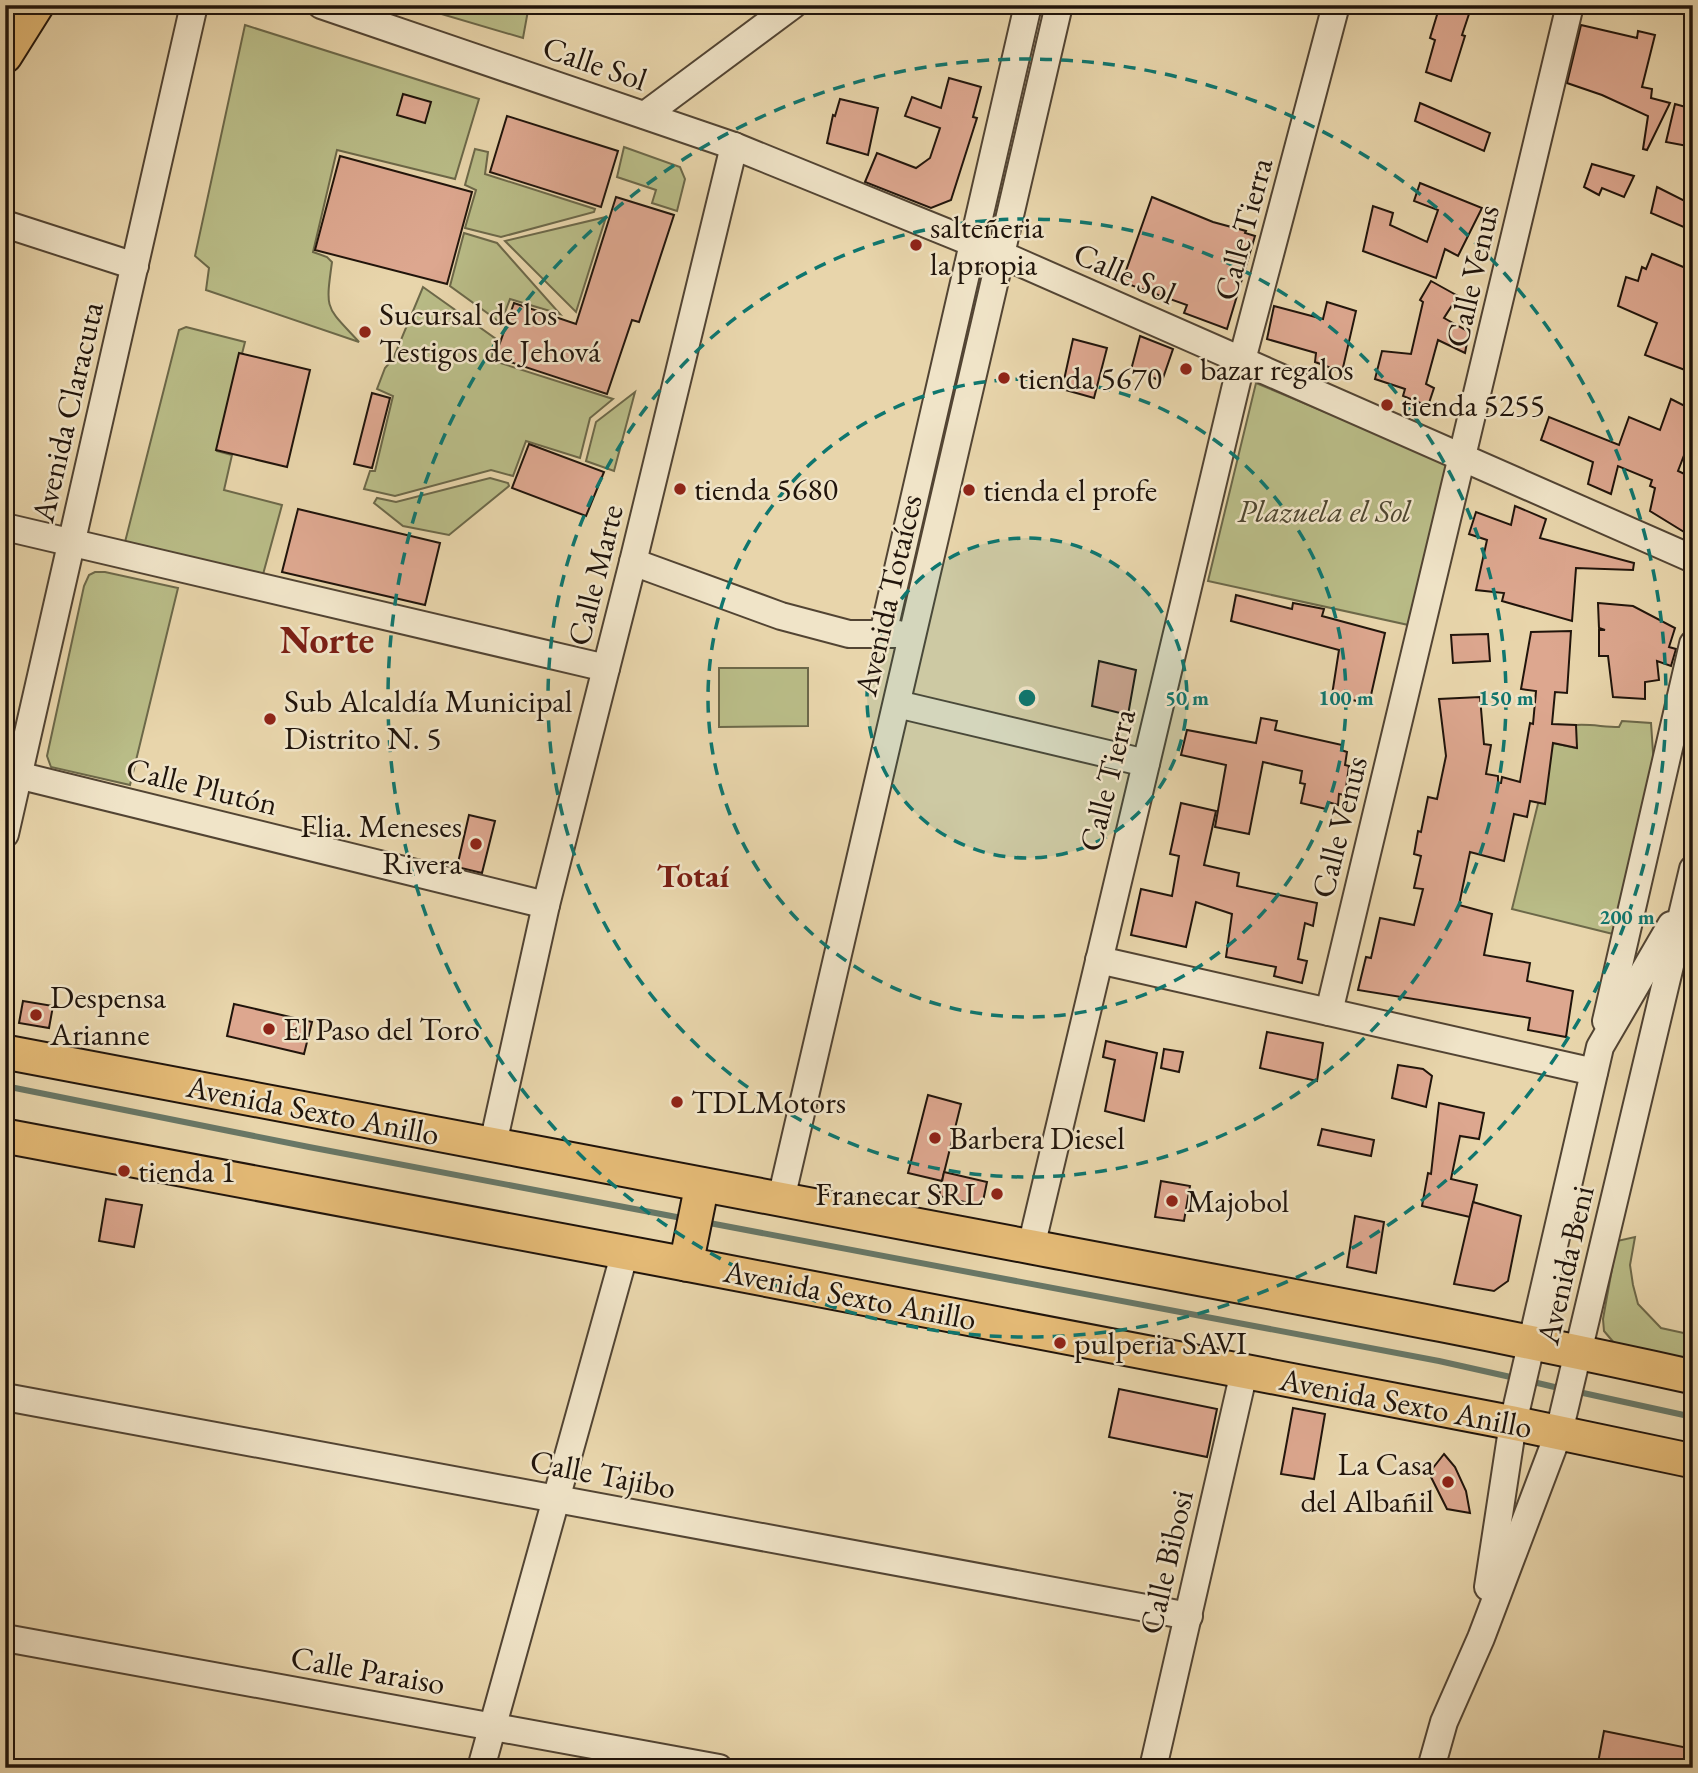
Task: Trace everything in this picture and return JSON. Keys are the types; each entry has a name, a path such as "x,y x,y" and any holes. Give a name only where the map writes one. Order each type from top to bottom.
{"main road":[{"path":"5,56 37,5"},
{"name":"Avenida Sexto Anillo","path":"5,1052 493,1144 695,1223 1244,1372 1514,1417 1693,1461"},
{"name":"Avenida Sexto Anillo","path":"5,1136 625,1252 695,1223 782,1199 1577,1358 1693,1377"}],"street":[{"name":"Avenida Claracuta","path":"5,834 12,774 72,543 194,5"},
{"name":"Calle Sol","path":"321,5 734,146 1000,254 1693,559"},
{"path":"645,114 793,5"},
{"path":"883,634 1028,5"},
{"name":"Avenida Totaíces","path":"782,1199 1059,5"},
{"name":"Calle Tierra","path":"1031,1247 1242,360 1336,5"},
{"name":"Calle Venus","path":"1329,1012 1570,5"},
{"name":"Calle Marte","path":"493,1144 546,905 734,146"},
{"path":"5,224 135,266"},
{"path":"5,527 606,668"},
{"path":"633,562 781,617 849,634 914,634"},
{"name":"Avenida Beni","path":"1481,1638 1514,1417 1693,644"},
{"path":"897,704 1146,763"},
{"name":"Calle Plutón","path":"12,774 546,905"},
{"name":"Avenida Beni","path":"1431,1768 1444,1722 1481,1638 1560,1427 1693,869"},
{"name":"Avenida Beni","path":"1597,1060 1686,899"},
{"path":"1098,960 1329,1012 1597,1060"},
{"path":"481,1768 625,1252"},
{"name":"Calle Bibosi","path":"1153,1768 1244,1372"},
{"name":"Calle Tajibo","path":"5,1396 1189,1616"},
{"name":"Calle Paraiso","path":"5,1638 719,1768"}],"green space":[{"path":"411,5 529,5 523,38"},
{"path":"245,25 479,99 455,179 337,150 313,252 332,262 330,307 359,342 206,290 209,268 195,256"},
{"path":"624,147 680,167 685,179 677,211 652,203 656,190 617,177"},
{"path":"475,149 488,152 485,174 595,209 594,212 501,237 465,228 476,190 465,185"},
{"path":"606,217 576,312 505,241"},
{"path":"464,233 497,243 560,314 510,299 501,323 450,286"},
{"path":"423,287 496,339 491,360 613,399 590,418 580,458 526,441 513,476 491,470 395,496 364,489 370,471 375,471 393,396 377,389 385,368 393,359"},
{"path":"186,327 245,342 217,451 232,455 224,490 282,505 262,578 125,542 179,330"},
{"name":"Plazuela el Sol","path":"1256,383 1457,467 1413,626 1208,581"},
{"path":"635,392 614,471 586,461 596,422"},
{"path":"490,478 508,483 509,486 449,535 403,526 374,503 377,498 396,502"},
{"path":"95,572 178,588 130,785 51,767 47,756 84,586 89,575"},
{"path":"719,668 808,668 808,726 719,727"},
{"path":"1622,721 1651,723 1654,767 1613,934 1512,909 1553,743 1576,748 1576,725 1619,727"},
{"path":"1635,1237 1630,1265 1638,1304 1661,1328 1693,1335 1693,1364 1615,1344 1604,1331 1603,1319 1617,1241"}],"building":[{"path":"1440,5 1472,5 1451,81 1426,72 1435,40 1430,38"},
{"path":"1581,25 1637,38 1638,31 1655,35 1642,87 1652,89 1651,98 1670,103 1647,150 1643,149 1648,116 1567,83"},
{"path":"949,78 981,87 973,117 977,118 951,200 931,208 865,182 877,153 916,168 930,158 940,128 905,116 912,97 941,108"},
{"path":"403,94 431,102 425,123 397,115"},
{"path":"840,99 878,108 868,155 827,143 833,115 835,116"},
{"path":"1420,103 1490,133 1484,151 1415,121"},
{"path":"1675,104 1693,109 1693,147 1666,142"},
{"path":"507,116 618,151 601,207 490,172"},
{"path":"340,156 472,192 447,284 315,250"},
{"path":"1592,164 1634,176 1624,197 1602,188 1599,195 1584,187"},
{"path":"1420,183 1482,208 1458,256 1445,249 1436,278 1363,251 1373,206 1393,213 1390,225 1427,242 1438,210 1414,201"},
{"path":"1657,187 1693,205 1693,231 1651,213"},
{"path":"616,197 674,215 639,322 632,320 607,394 495,357 514,303 576,324"},
{"path":"1152,197 1255,236 1227,329 1184,313 1187,305 1122,282"},
{"path":"1652,254 1693,271 1693,373 1645,355 1657,323 1618,306 1626,277 1638,281 1642,267 1646,269"},
{"path":"1431,281 1458,296 1444,318 1469,332 1465,353 1438,340 1426,384 1434,388 1428,406 1403,396 1405,389 1375,379 1382,351 1411,354 1423,302 1420,300"},
{"path":"1327,302 1356,311 1342,372 1315,362 1316,353 1267,339 1274,306 1323,319"},
{"path":"1140,336 1173,349 1162,381 1131,370"},
{"path":"1073,339 1107,348 1094,398 1062,389"},
{"path":"239,353 310,370 287,467 216,450"},
{"path":"372,393 390,398 372,468 354,464"},
{"path":"1671,399 1693,410 1693,432 1678,471 1693,478 1693,519 1689,535 1650,511 1655,488 1650,486 1652,480 1618,466 1611,494 1588,484 1593,462 1541,440 1549,417 1619,445 1629,417 1660,430"},
{"path":"529,444 604,472 586,516 512,488"},
{"path":"1515,506 1546,519 1540,538 1634,563 1633,570 1576,568 1572,621 1502,601 1504,593 1476,590 1487,540 1469,534 1476,512 1511,525"},
{"path":"298,509 440,543 425,605 282,572"},
{"path":"1236,595 1292,609 1293,603 1324,609 1322,616 1385,633 1369,704 1332,695 1339,650 1231,621"},
{"path":"1598,603 1633,606 1675,628 1669,647 1676,649 1671,666 1657,661 1659,680 1645,682 1645,699 1613,697 1608,656 1599,656 1599,630 1605,630 1599,628"},
{"path":"1571,631 1567,693 1555,692 1552,724 1576,725 1577,748 1553,743 1545,804 1530,801 1527,817 1514,814 1504,861 1470,852 1459,905 1492,914 1484,955 1530,963 1527,981 1573,991 1566,1037 1528,1030 1530,1018 1358,990 1366,957 1371,958 1380,918 1414,925 1423,889 1414,888 1421,856 1414,854 1418,831 1421,832 1428,797 1437,799 1446,756 1439,699 1480,697 1484,744 1491,745 1486,774 1498,776 1498,783 1501,783 1502,777 1520,782 1530,723 1533,724 1536,691 1521,689 1531,632"},
{"path":"1488,634 1490,661 1453,663 1451,635"},
{"path":"1099,661 1136,670 1128,715 1092,706"},
{"path":"1261,718 1277,721 1275,730 1342,745 1341,750 1347,752 1345,765 1349,766 1345,795 1339,794 1338,805 1328,802 1326,809 1301,803 1305,784 1300,783 1302,771 1263,762 1249,834 1215,827 1226,765 1181,755 1187,730 1256,743"},
{"path":"1181,803 1216,811 1204,865 1239,873 1237,886 1317,903 1313,926 1305,923 1298,959 1307,961 1302,983 1274,976 1276,967 1226,957 1232,914 1196,902 1186,947 1131,935 1141,889 1172,896 1179,856 1170,854"},
{"name":"Flia. Meneses Rivera","path":"469,815 495,821 482,873 457,867"},
{"name":"Despensa Arianne","path":"23,1001 53,1006 49,1028 19,1023"},
{"name":"El Paso del Toro","path":"234,1004 312,1022 304,1054 227,1036"},
{"path":"1267,1032 1323,1043 1317,1081 1260,1068"},
{"path":"1106,1041 1157,1053 1144,1121 1105,1111 1115,1060 1103,1057"},
{"path":"1164,1049 1183,1052 1179,1072 1161,1068"},
{"path":"1398,1065 1423,1069 1432,1076 1426,1107 1392,1098"},
{"name":"Barbera Diesel","path":"928,1095 961,1104 942,1181 908,1173"},
{"path":"1439,1103 1484,1113 1479,1139 1460,1136 1451,1179 1477,1185 1470,1217 1422,1206 1428,1173 1431,1174"},
{"path":"1322,1129 1374,1140 1371,1156 1318,1145"},
{"name":"Barbera Diesel","path":"944,1172 987,1182 982,1206 939,1196"},
{"name":"Majobol","path":"1161,1181 1190,1186 1184,1221 1155,1217"},
{"path":"106,1199 142,1205 134,1247 99,1241"},
{"path":"1473,1202 1521,1216 1508,1281 1494,1291 1454,1284"},
{"path":"1355,1216 1384,1222 1376,1273 1347,1267"},
{"path":"1119,1389 1217,1409 1207,1457 1109,1437"},
{"path":"1293,1408 1325,1414 1314,1479 1281,1474"},
{"name":"La Casa del Albañil","path":"1444,1454 1455,1467 1466,1491 1470,1513 1447,1509 1429,1473"},
{"path":"1604,1731 1693,1749 1693,1768 1597,1768"}],"waterway":[{"path":"5,1086 687,1219"},
{"path":"704,1222 1439,1361 1515,1378"},
{"path":"1529,1381 1563,1389"},
{"path":"1574,1391 1693,1417"}],"place":[{"name":"salteñeria la propia","path":"916,245"},
{"name":"Sucursal de los Testigos de Jehová","path":"365,332"},
{"name":"bazar regalos","path":"1186,369"},
{"name":"tienda 5670","path":"1004,378"},
{"name":"tienda 5255","path":"1387,405"},
{"name":"tienda 5680","path":"680,489"},
{"name":"tienda el profe","path":"969,490"},
{"name":"Sub Alcaldía Municipal Distrito N. 5","path":"270,719"},
{"name":"Flia. Meneses Rivera","path":"476,844"},
{"name":"Despensa Arianne","path":"36,1015"},
{"name":"El Paso del Toro","path":"269,1029"},
{"name":"TDLMotors","path":"677,1102"},
{"name":"Barbera Diesel","path":"935,1138"},
{"name":"tienda 1","path":"124,1171"},
{"name":"Franecar SRL","path":"997,1194"},
{"name":"Majobol","path":"1172,1201"},
{"name":"pulperia SAVI","path":"1060,1343"},
{"name":"La Casa del Albañil","path":"1448,1482"}],"district":[{"name":"Norte","path":"327,640"},
{"name":"Totaí","path":"693,875"}]}
